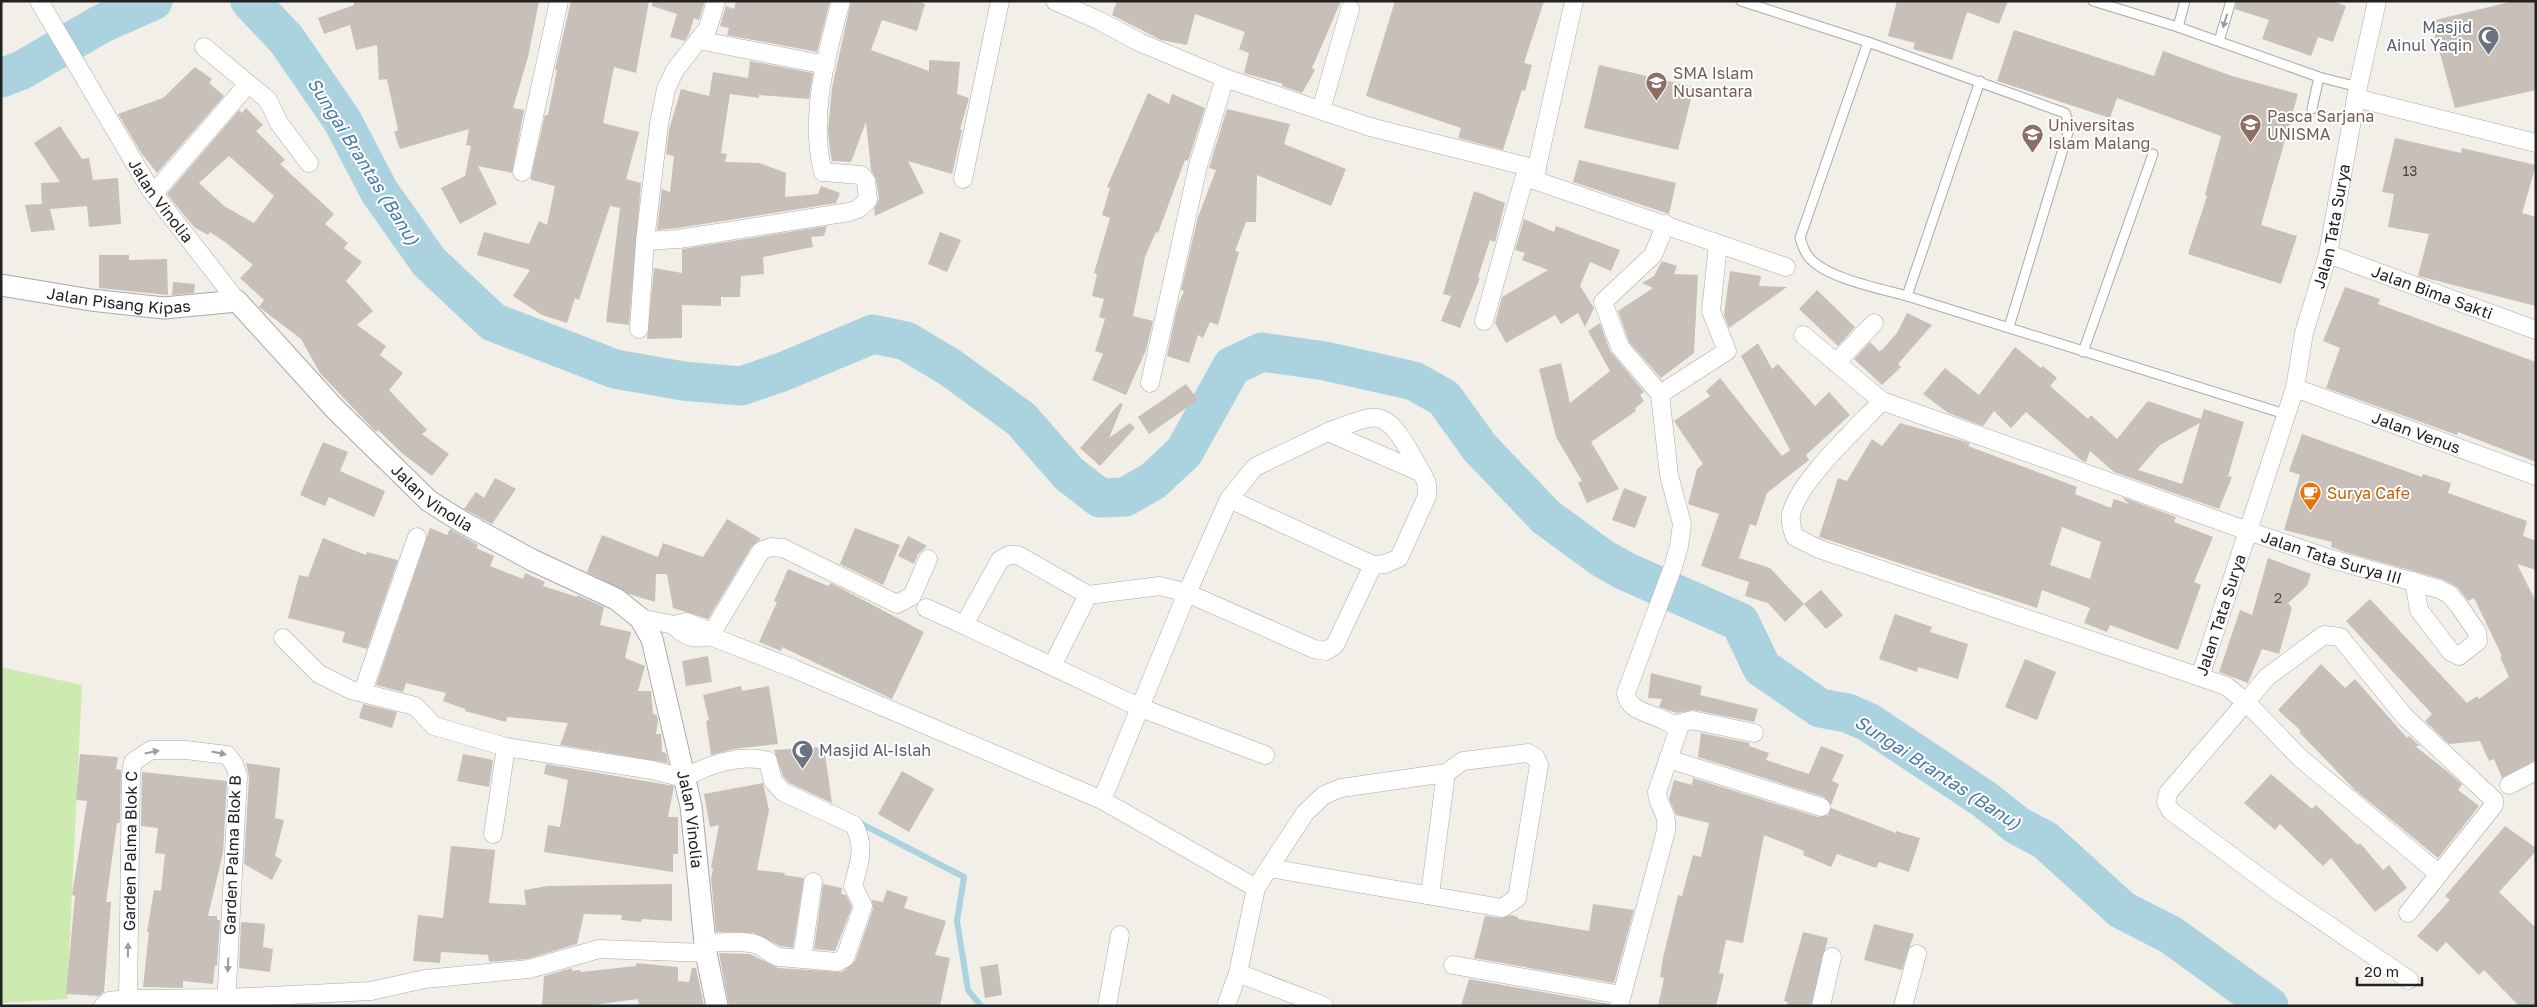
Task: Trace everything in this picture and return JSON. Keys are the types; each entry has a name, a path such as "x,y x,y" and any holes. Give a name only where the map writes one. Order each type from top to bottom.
{"street":[{"path":"522,172 559,1"},
{"path":"639,329 644,241 658,124 666,89 676,70 708,28 716,1"},
{"path":"644,241 679,239 849,212 858,209 868,200 866,181 861,175 823,172 818,151 818,121 826,65 841,1"},
{"path":"963,179 1000,1"},
{"path":"1055,1 1100,21 1139,42 1225,78 1370,127 1536,175 1718,244 1786,267"},
{"path":"1536,175 1574,1"},
{"name":"Jalan Tata Surya","path":"1882,401 1815,474 1796,501 1791,514 1791,527 1795,537 1818,549 2200,677 2288,415 2295,388 2304,333 2328,254 2357,93 2377,1"},
{"name":"Jalan Vinolia","path":"41,5 93,96 154,193 237,301 335,408 429,501 464,523 532,560 616,599 640,618 652,639 691,806 705,948 717,1006"},
{"path":"1320,110 1350,9"},
{"path":"698,40 826,65"},
{"path":"204,47 268,100 279,123 309,163"},
{"path":"1150,383 1198,166 1225,78"},
{"path":"154,193 248,84"},
{"path":"2357,93 2536,143"},
{"path":"1484,321 1524,179 1536,175"},
{"path":"1454,965 1620,1000 1666,831 1667,819 1657,798 1657,792 1678,731 1674,725 1635,707 1626,697 1626,693 1674,564 1682,524 1669,475 1660,394 1620,347 1603,302 1653,255 1666,224"},
{"path":"1660,394 1727,351 1711,311 1718,244"},
{"name":"Jalan Bima Sakti","path":"2328,254 2536,330"},
{"name":"Jalan Pisang Kipas","path":"1,285 91,300 164,308 237,301"},
{"path":"1836,363 1874,323"},
{"path":"1803,335 1882,401"},
{"name":"Jalan Venus","path":"2295,388 2536,476"},
{"name":"Jalan Tata Surya III","path":"1882,401 2248,531 2331,559 2414,581"},
{"path":"1102,800 1187,593 1229,499 1254,467 1328,432 1370,418 1383,419 1393,427 1428,484 1427,496 1399,558 1385,564 1373,565 1229,499"},
{"path":"1328,432 1422,473"},
{"path":"363,691 417,537"},
{"path":"710,636 760,551 771,547 782,548 897,604 912,596 928,559"},
{"path":"964,625 1000,560 1010,555 1018,555 1088,595 1160,586 1187,593 1314,649 1326,652 1335,645 1373,565"},
{"path":"1052,666 1088,595"},
{"path":"926,608 1141,708 1265,756"},
{"path":"640,618 674,625 686,622 704,629 710,636 792,668 1102,800 1256,888"},
{"path":"2408,913 2494,805 2494,800 2405,718 2340,637 2324,635 2267,678 2168,793 2166,802 2171,811 2278,890 2410,980"},
{"path":"102,1006 109,1001 128,999 226,1002 371,991 425,979 529,969 599,950 705,948 751,944 760,946 771,955 836,962 842,960 848,954 863,906 853,886 861,863 859,836 854,825 783,792 773,780 768,761 754,757 706,766 684,778 652,770 506,747 434,726 415,706 363,691 351,690 318,674 283,638"},
{"path":"2200,677 2226,686 2246,702 2299,757 2438,873"},
{"path":"1674,725 1692,720 1754,733"},
{"path":"493,834 506,747"},
{"name":"Garden Palma Blok C","path":"128,999 131,774 133,762 151,750 186,750"},
{"name":"Garden Palma Blok B","path":"186,750 227,755 234,764 238,776 226,1002"},
{"path":"1226,1006 1238,973 1256,888 1305,813 1324,795 1341,788 1446,773 1463,761 1528,753 1536,758 1539,765 1517,898 1502,908 1430,894 1270,868"},
{"path":"1668,760 1821,807"},
{"path":"2509,785 2536,771"},
{"path":"1430,894 1446,773"},
{"path":"802,958 813,882"},
{"path":"1108,1006 1120,935"},
{"path":"1903,1006 1917,954"},
{"path":"1821,1006 1832,957"},
{"path":"1238,973 1324,1006"}],"lane":[{"path":"1741,1 1868,42 2065,113 2070,126 2009,328"},
{"path":"2093,1 2219,41 2319,77 2357,93"},
{"path":"2178,27 2185,1"},
{"path":"2219,41 2231,1"},
{"path":"1868,42 1800,238 1808,256 1820,266 1855,283 1907,296 2288,415"},
{"path":"2312,109 2319,77"},
{"path":"1907,296 1980,81"},
{"path":"2083,352 2153,154"}],"green space":[{"path":"1,667 82,685 67,999 1,1003"}],"building":[{"path":"354,1 539,1 528,57 513,108 524,110 512,173 478,166 497,204 460,224 441,188 465,176 471,146 466,145 469,129 400,149 394,132 398,130 387,79 379,80 377,45 356,50 350,25 324,34 318,18 354,5"},
{"path":"571,1 649,1 636,73 614,67 603,123 639,132 626,179 641,183 629,325 606,322 620,208 610,206 579,300 575,298 567,323 542,315 513,296 530,270 477,255 484,232 529,244 539,221 547,225 555,186 531,180 531,176 545,115 548,115 557,70 555,70"},
{"path":"652,1 705,1 699,20 694,18 685,41 670,37 677,14 652,6"},
{"path":"736,1 830,1 817,52 727,35 729,28 720,26 726,6 734,9"},
{"path":"851,1 915,1 925,4 917,31 882,20 871,50 929,71 929,60 960,62 957,94 969,98 960,129 962,130 952,174 908,161 924,193 875,216 874,209 879,199 876,179 871,170 866,122 851,162 832,161 830,150 828,130 832,88"},
{"path":"1117,1 1341,1 1312,68 1315,70 1302,93 1282,86 1283,84 1244,73 1249,53 1239,49 1245,32 1195,14 1187,45 1161,40 1112,15"},
{"path":"1395,1 1544,1 1524,63 1532,65 1525,91 1522,90 1503,150 1458,138 1461,128 1366,96"},
{"path":"1897,1 2008,1 1999,24 1967,12 1952,60 1913,49 1915,43 1888,36"},
{"path":"2237,1 2333,1 2346,6 2333,42 2318,37 2311,56 2262,39 2269,20 2235,9"},
{"name":"Masjid Ainul Yaqin","path":"2514,1 2536,1 2536,90 2455,108 2431,21"},
{"path":"2014,30 2154,76 2163,51 2232,76 2298,94 2261,225 2297,236 2281,284 2188,254 2207,196 2205,195 2221,136 2117,98 2110,118 1997,81"},
{"path":"750,61 813,73 809,99 759,95 759,98 730,94 721,153 727,154 725,162 759,163 786,173 785,197 818,194 821,186 840,193 836,203 657,230 662,189 670,192 674,156 666,154 669,130 681,89 709,96 713,72 748,78"},
{"path":"1599,65 1694,87 1678,150 1584,128"},
{"path":"195,67 212,79 209,83 224,96 157,173 142,154 118,114 163,98"},
{"path":"1148,93 1169,104 1172,94 1205,108 1188,161 1185,160 1158,233 1156,232 1145,257 1133,316 1153,321 1146,350 1126,395 1092,380 1103,354 1095,351 1105,319 1099,317 1104,299 1092,296 1097,274 1094,273 1110,218 1102,215 1110,188 1107,187"},
{"path":"246,108 263,125 256,131 285,160 280,164 334,214 325,224 348,243 344,248 362,262 346,281 373,311 357,325 386,346 380,355 403,373 389,390 427,430 422,434 449,454 432,476 403,454 378,430 376,432 320,373 301,339 259,307 264,300 240,278 253,265 210,232 208,235 194,227 167,194 239,110 242,113","holes":["229,156 274,196 254,223 224,206 199,183"]},
{"path":"1227,109 1290,124 1284,144 1346,169 1331,206 1257,175 1256,222 1246,222 1235,251 1239,252 1218,325 1210,322 1203,338 1198,335 1189,363 1167,356 1177,308 1184,291 1181,290 1198,217 1216,170 1209,168"},
{"path":"60,126 82,159 89,158 93,180 118,178 121,224 89,227 87,206 50,209 55,230 31,232 25,205 42,204 41,183 60,182 34,143"},
{"path":"2395,138 2461,153 2462,148 2536,165 2522,213 2536,217 2536,306 2418,276 2429,234 2388,227 2394,194 2382,192"},
{"path":"1579,160 1676,183 1669,214 1573,182"},
{"path":"1474,191 1505,203 1495,242 1490,240 1478,277 1480,278 1460,328 1441,321 1451,296 1443,294"},
{"path":"1524,219 1554,232 1556,226 1620,250 1611,271 1590,262 1580,286 1594,308 1585,327 1578,313 1561,324 1555,315 1506,343 1495,323 1502,297 1548,270 1522,260 1525,253 1515,250"},
{"path":"827,226 824,236 811,237 813,247 763,257 764,274 741,276 740,297 721,297 721,306 682,305 682,338 647,339 654,268 682,273 682,249"},
{"path":"940,232 961,240 947,272 928,264"},
{"path":"99,255 129,255 129,260 167,259 168,295 99,288"},
{"path":"1662,261 1677,266 1674,274 1698,275 1694,353 1661,378 1629,342 1618,311 1653,288 1642,283 1654,276"},
{"path":"1730,271 1761,276 1759,286 1787,287 1729,328 1724,315"},
{"path":"173,282 195,284 194,293 172,295"},
{"path":"2345,287 2380,299 2378,304 2536,362 2536,462 2458,432 2457,435 2326,388 2340,348 2323,341"},
{"path":"1817,290 1855,327 1838,346 1799,309"},
{"path":"1907,313 1932,325 1898,364 1901,367 1882,385 1854,359 1870,342 1879,351 1882,350 1897,333"},
{"path":"1600,323 1610,351 1644,392 1640,395 1644,401 1635,408 1636,411 1591,442 1619,489 1587,503 1578,483 1582,481 1556,437 1539,369 1561,363 1570,403 1610,371 1588,331"},
{"path":"1758,343 1772,369 1778,364 1815,406 1829,392 1850,415 1806,455 1809,460 1767,493 1756,526 1750,524 1739,558 1770,568 1804,604 1785,622 1768,603 1745,596 1749,582 1701,566 1719,514 1688,504 1697,469 1703,464 1674,421 1710,396 1706,391 1720,378 1782,456 1790,450 1741,356"},
{"path":"2015,347 2057,378 2050,386 2088,419 2091,415 2117,439 2148,401 2201,419 2204,409 2244,422 2228,476 2232,477 2219,509 2114,472 2090,451 2086,462 2081,460 2026,412 2011,428 1994,411 1983,426 1948,413 1923,394 1945,368 1979,395","holes":["2200,423 2182,484 2138,470 2160,445"]},
{"path":"1186,384 1198,400 1149,434 1138,417"},
{"path":"1120,403 1123,404 1109,438 1130,423 1135,428 1100,466 1080,448"},
{"path":"1900,423 1970,443 1968,446 2077,487 2075,494 2111,508 2114,499 2129,504 2122,497 2176,517 2174,522 2213,537 2194,582 2201,585 2178,650 2110,625 2107,632 2084,623 2090,608 2042,590 2037,608 1819,537 1838,478 1847,481 1872,439 1882,446","holes":["2062,527 2101,542 2090,579 2050,565"]},
{"path":"2302,434 2422,477 2423,474 2451,483 2448,493 2527,521 2523,536 2536,541 2536,570 2517,564 2536,602 2536,760 2502,778 2494,759 2489,761 2480,741 2449,744 2425,721 2432,714 2346,621 2370,599 2467,703 2477,696 2479,699 2509,677 2500,657 2502,656 2474,598 2468,601 2457,587 2442,579 2348,553 2331,547 2332,542 2284,530 2300,475 2289,471"},
{"path":"323,442 348,452 340,471 385,491 374,517 329,497 325,506 300,495"},
{"path":"495,478 516,489 492,524 464,509 476,492 484,498"},
{"path":"1624,488 1647,497 1635,528 1612,520"},
{"path":"727,519 761,539 752,546 708,619 673,608 667,574 656,574 655,602 629,594 587,572 602,535 658,557 663,543 703,557"},
{"path":"430,528 447,535 450,529 478,545 476,548 494,556 490,566 523,579 525,573 545,582 543,586 577,597 577,595 604,607 600,625 631,632 625,658 645,666 638,691 651,691 653,714 657,715 658,721 656,734 661,734 662,752 666,753 668,763 560,745 568,723 507,717 506,722 465,711 465,709 443,701 446,693 406,683 403,692 376,685"},
{"path":"855,528 900,545 883,585 840,564"},
{"path":"908,536 927,546 918,554 914,564 898,556"},
{"path":"323,538 366,555 367,552 398,560 367,649 342,642 345,632 288,618 299,575 308,577"},
{"path":"2268,558 2311,574 2307,586 2288,603 2292,608 2279,654 2262,649 2248,683 2219,672 2240,610 2252,615"},
{"path":"788,569 828,586 831,583 924,632 892,699 782,647 781,651 759,642 777,602 774,601"},
{"path":"1821,590 1843,615 1826,629 1804,604"},
{"path":"1895,614 1932,627 1930,632 1968,644 1958,679 1918,667 1917,672 1879,659"},
{"path":"708,656 712,682 686,686 682,661"},
{"path":"2025,659 2056,672 2037,720 2005,707"},
{"path":"2321,664 2345,688 2355,679 2407,738 2409,736 2420,746 2415,746 2462,784 2458,790 2479,806 2438,858 2355,790 2299,732 2301,731 2278,710"},
{"path":"1651,673 1702,686 1700,695 1758,709 1754,722 1694,710 1677,713 1659,707 1662,699 1648,698"},
{"path":"741,686 742,691 769,686 778,744 734,749 711,755 706,721 709,720 703,695"},
{"path":"363,704 397,712 392,728 359,718"},
{"path":"1701,733 1750,743 1749,746 1769,753 1766,760 1809,774 1821,746 1844,755 1832,781 1839,784 1831,805 1824,797 1698,757"},
{"name":"Masjid Al-Islah","path":"824,747 832,803 789,783 783,776 774,750"},
{"path":"80,754 118,757 116,769 121,770 120,823 117,823 106,902 111,902 104,992 99,996 66,994 75,896 72,895 87,801 76,800"},
{"path":"463,754 493,760 489,787 457,781"},
{"path":"246,763 280,768 275,818 284,820 275,856 282,860 272,880 244,864 249,777"},
{"path":"546,764 674,786 668,817 678,817 678,854 673,854 673,872 544,852 548,825 560,827 568,780 544,774"},
{"path":"902,771 934,789 909,832 878,814"},
{"path":"142,772 227,781 223,853 208,916 217,916 217,920 220,920 217,966 215,965 213,984 183,981 183,988 143,987 149,932 147,932 154,890 161,891 165,854 155,853 158,828 141,826"},
{"path":"2271,774 2312,809 2316,805 2358,845 2360,843 2383,870 2389,865 2407,888 2375,912 2331,858 2323,866 2280,824 2275,830 2244,803"},
{"path":"1693,778 1818,817 1828,815 1831,808 1896,833 1896,831 1920,838 1909,872 1879,862 1876,868 1837,854 1831,867 1803,855 1804,851 1764,835 1743,943 1726,940 1719,973 1724,974 1716,1006 1658,1006 1664,978 1660,977 1663,958 1678,895 1682,896 1693,855 1701,857 1709,823 1676,815 1669,799 1674,780 1692,785"},
{"path":"763,783 769,810 757,870 785,873 784,875 804,878 793,948 780,946 754,933 716,932 711,878 713,868 711,868 719,825 710,827 704,794"},
{"path":"2505,826 2536,848 2536,851 2499,892 2536,928 2536,1006 2519,1006 2484,970 2479,975 2446,942 2437,952 2417,936 2450,900 2445,896"},
{"path":"451,846 495,850 489,903 526,905 524,890 548,886 672,884 672,921 642,919 641,922 621,920 622,915 584,914 577,944 527,959 489,962 488,955 441,952 440,963 413,961 418,915 443,918"},
{"path":"823,884 842,888 841,894 846,895 852,907 835,951 814,949"},
{"path":"887,890 908,897 904,908 946,921 935,955 950,958 940,1006 729,1006 719,953 750,954 778,968 842,972 855,961 873,909 872,900 883,902"},
{"path":"1593,904 1634,910 1614,983 1474,958 1485,916 1501,918 1511,915 1518,917 1518,919 1589,931"},
{"path":"241,922 265,924 263,947 273,949 270,972 239,968"},
{"path":"1874,924 1914,934 1902,970 1864,960"},
{"path":"1803,932 1828,938 1811,1006 1786,1006 1788,1002 1784,1001"},
{"path":"636,963 678,967 678,981 689,982 692,968 696,968 704,1006 639,1006 638,999 586,1006 542,1006 544,976 572,968 572,971 580,970 581,972 636,966"},
{"path":"998,964 1002,995 985,998 980,967"},
{"path":"1469,979 1609,1004 1609,1006 1461,1006"}],"waterway":[{"name":"Sungai Brantas (Banu)","path":"1,78 22,70 101,24 153,1"},
{"name":"Sungai Brantas (Banu)","path":"250,1 286,39 342,120 379,191 429,262 493,322 615,369 683,381 741,386 782,372 873,334 906,341 951,368 1021,419 1069,474 1100,498 1125,497 1153,481 1184,452 1232,366 1262,352 1325,361 1414,381 1444,398 1480,448 1546,517 1602,558 1625,571 1740,622 1762,668 1820,708 1847,713 1868,722 1984,799 2018,826 2045,840 2122,910 2171,935 2269,1006"},
{"path":"856,821 964,877 957,921 968,990 981,1006"}],"place":[{"name":"Masjid Ainul Yaqin","path":"2488,55"},
{"name":"SMA Islam Nusantara","path":"1657,101"},
{"name":"Pasca Sarjana UNISMA","path":"2251,144"},
{"name":"Universitas Islam Malang","path":"2032,153"},
{"name":"Surya Cafe","path":"2311,512"},
{"name":"Masjid Al-Islah","path":"803,769"}]}
